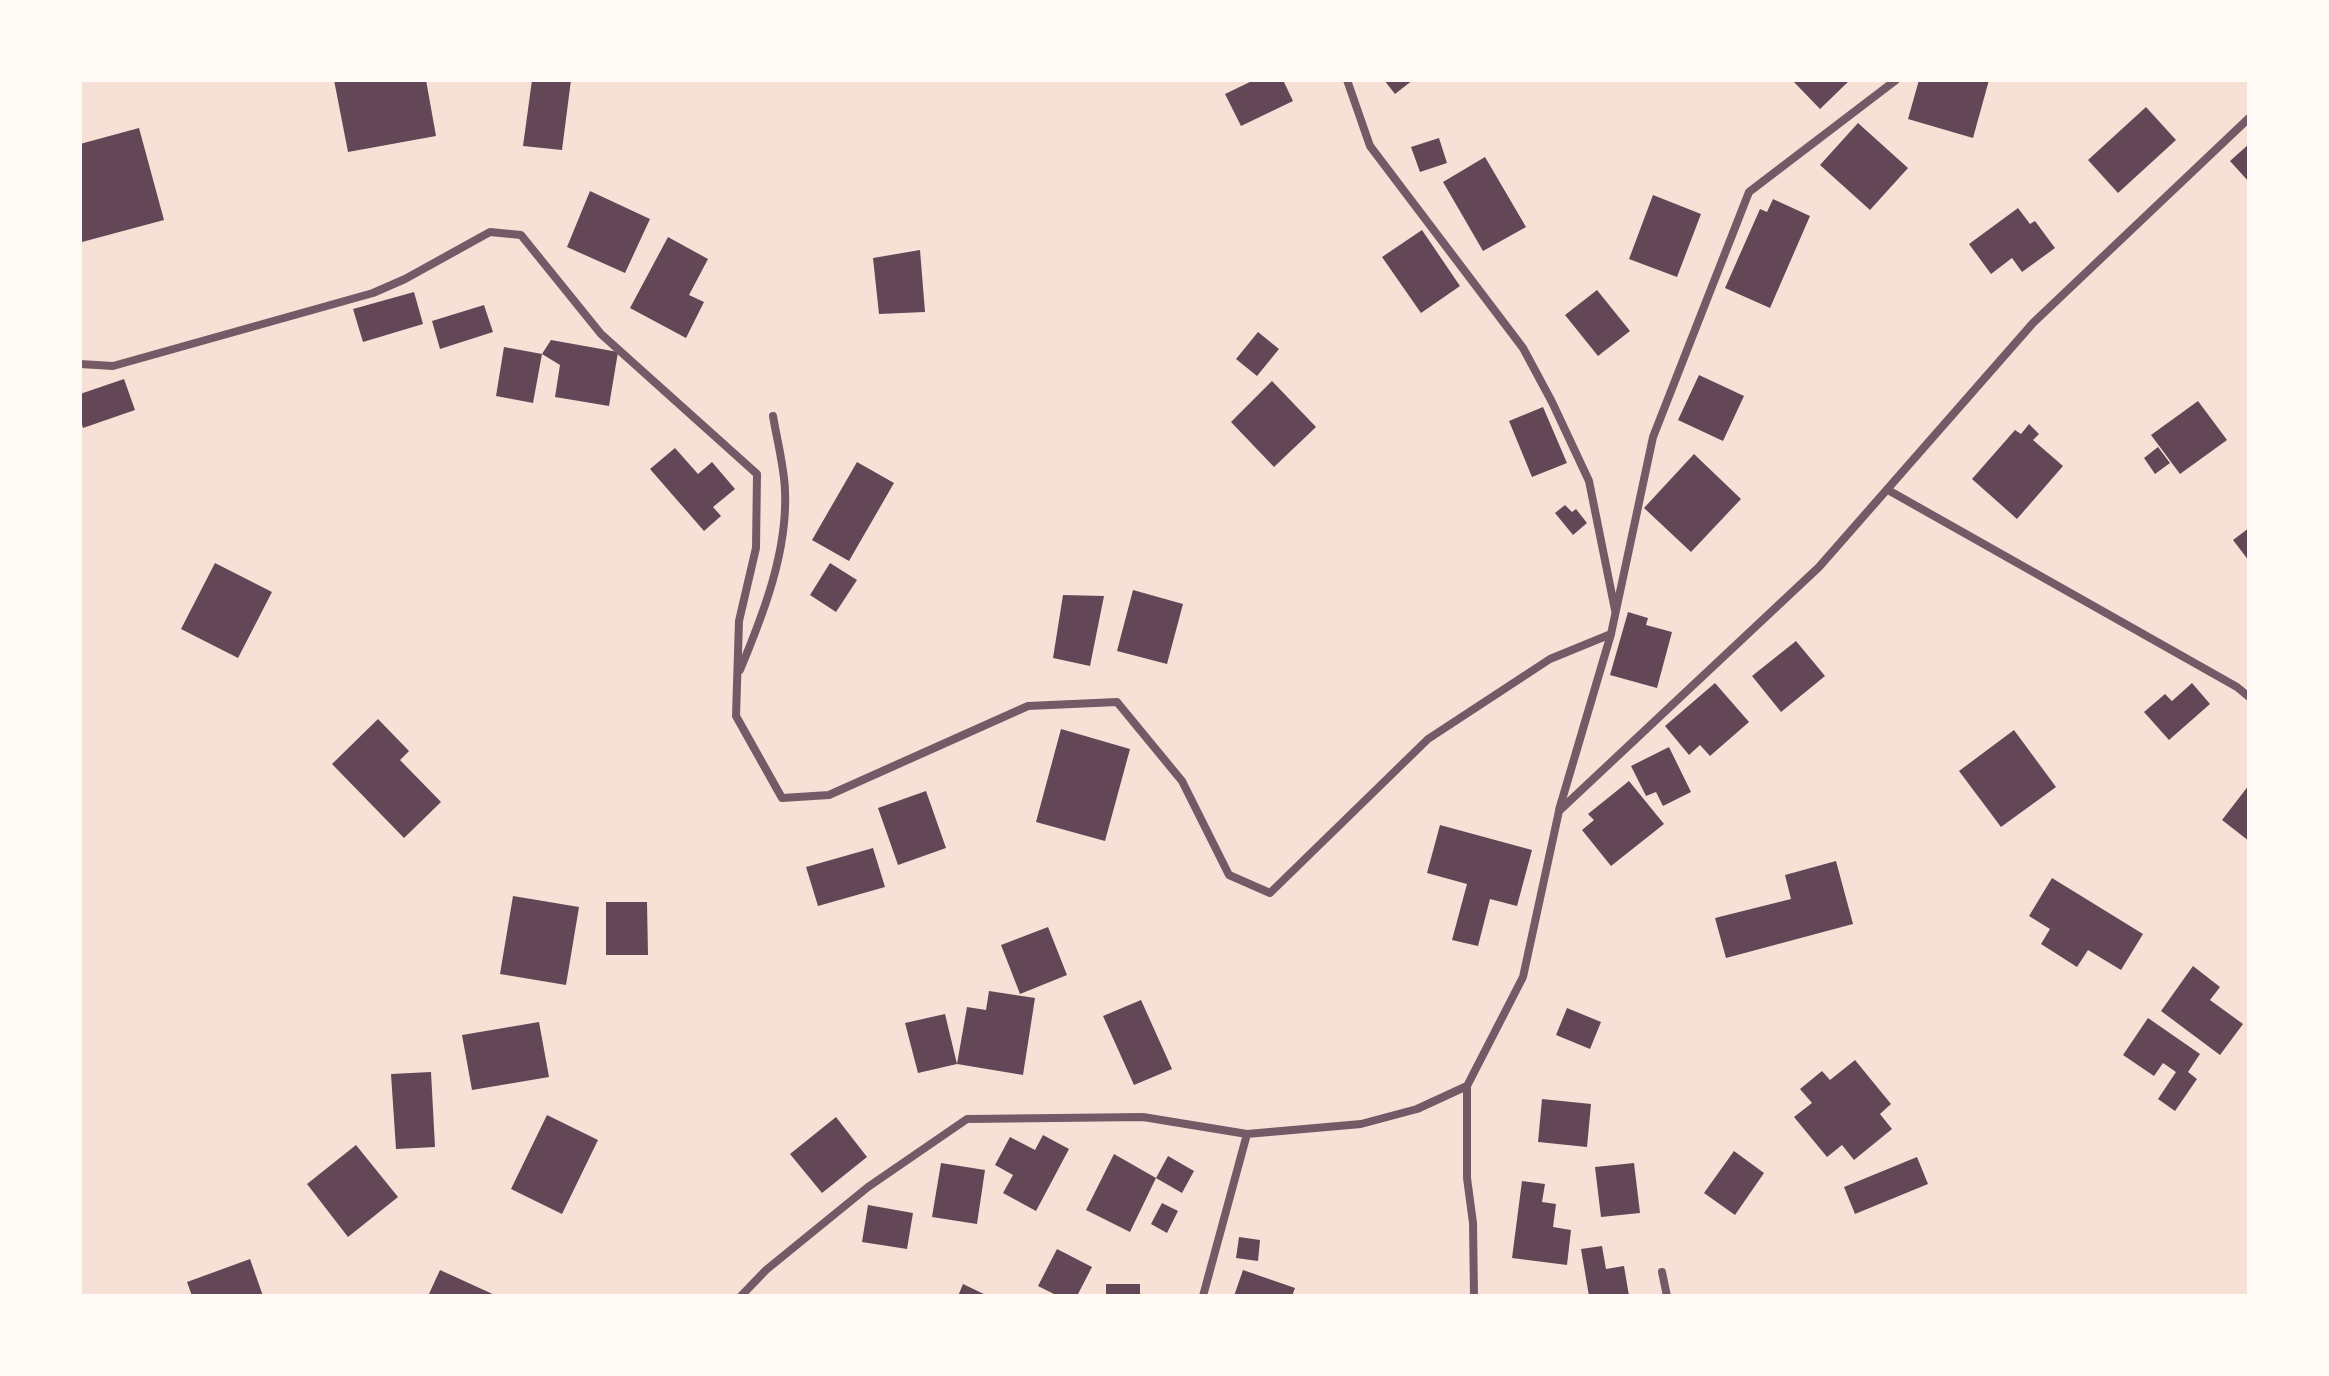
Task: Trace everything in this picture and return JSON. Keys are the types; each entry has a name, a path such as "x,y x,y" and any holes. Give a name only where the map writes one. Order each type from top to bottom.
{"street":[{"path":"1347,80 1370,146 1523,348 1552,402 1589,481 1616,614"},
{"path":"1474,1296 1473,1223 1467,1178 1467,1086 1523,977 1559,811 1616,614 1653,437 1749,192 1896,80"},
{"path":"1559,811 1819,567 2033,323 2249,118"},
{"path":"80,364 113,366 373,293 490,232 521,235 601,334 757,474 756,548 739,621 736,716 782,798 829,795 1028,706 1117,702 1182,781 1229,875 1270,893 1428,739 1550,659 1611,634"},
{"path":"737,678 765,609 781,548 785,490 773,416"},
{"path":"1888,490 2249,697"},
{"path":"741,1296 766,1270 868,1187 967,1119 1143,1117 1247,1134 1361,1124 1417,1109 1467,1086"},
{"path":"1203,1296 1247,1134"},
{"path":"1662,1272 1667,1296"}],"building":[{"path":"334,80 426,80 436,136 348,152"},
{"path":"532,80 571,80 562,150 523,146"},
{"path":"1254,80 1283,80 1293,101 1241,126 1225,94"},
{"path":"1384,80 1413,80 1395,94"},
{"path":"1792,80 1850,80 1820,109"},
{"path":"1919,80 1989,80 1973,138 1908,119"},
{"path":"2146,107 2176,140 2118,193 2088,160"},
{"path":"1858,123 1908,168 1870,210 1820,165"},
{"path":"139,128 164,220 82,242 80,144"},
{"path":"1439,138 1447,163 1420,172 1411,147"},
{"path":"2249,144 2249,182 2230,161"},
{"path":"1485,157 1526,227 1483,251 1443,182"},
{"path":"590,191 650,219 625,273 567,247"},
{"path":"1653,195 1701,214 1677,277 1629,259"},
{"path":"1773,199 1810,216 1770,308 1725,288 1760,209 1767,212"},
{"path":"2018,208 2030,224 2035,221 2055,248 2022,272 2012,258 1991,274 1969,244"},
{"path":"1422,230 1460,286 1421,313 1382,257"},
{"path":"668,237 708,259 689,295 704,302 686,338 630,308"},
{"path":"920,250 925,312 879,314 873,258"},
{"path":"1597,290 1630,331 1598,356 1565,315"},
{"path":"414,292 423,324 363,342 353,309"},
{"path":"484,305 493,332 440,349 432,321"},
{"path":"1258,332 1279,349 1257,376 1236,359"},
{"path":"551,340 618,352 609,406 555,397 560,365 542,354"},
{"path":"504,347 542,354 533,403 496,396"},
{"path":"1699,375 1744,396 1723,441 1678,420"},
{"path":"124,379 135,410 83,428 80,394"},
{"path":"1272,381 1316,427 1274,467 1231,422"},
{"path":"2198,401 2227,440 2180,474 2151,435"},
{"path":"1543,407 1567,463 1532,477 1509,421"},
{"path":"2029,424 2039,434 2033,440 2063,466 2017,519 1972,479 2015,430 2021,434"},
{"path":"2158,447 2170,463 2155,474 2144,458"},
{"path":"675,448 698,474 712,462 735,489 713,507 721,516 704,531 650,469"},
{"path":"1694,454 1741,499 1691,552 1644,508"},
{"path":"857,462 894,483 849,561 812,540"},
{"path":"1565,505 1572,512 1576,509 1587,523 1573,535 1555,513"},
{"path":"2249,528 2249,561 2233,540"},
{"path":"215,563 272,592 238,658 181,629"},
{"path":"830,563 857,580 836,612 810,595"},
{"path":"1133,590 1183,604 1167,664 1117,651"},
{"path":"1063,595 1104,596 1090,666 1053,658"},
{"path":"1628,612 1648,618 1646,625 1672,632 1657,688 1610,675"},
{"path":"1796,641 1825,676 1781,712 1752,676"},
{"path":"1715,683 1749,722 1710,756 1700,745 1689,755 1665,726"},
{"path":"2192,683 2210,704 2169,740 2144,712 2165,694 2172,701"},
{"path":"378,719 409,751 400,760 441,802 404,838 332,764"},
{"path":"1061,729 1130,749 1105,841 1036,822"},
{"path":"2014,730 2056,787 2001,827 1959,771"},
{"path":"1669,747 1691,792 1663,806 1656,792 1646,796 1631,766"},
{"path":"1629,781 1664,824 1611,866 1582,830 1594,820 1588,814"},
{"path":"2249,785 2249,841 2222,820"},
{"path":"926,791 946,848 898,865 878,808"},
{"path":"1440,825 1532,850 1517,906 1490,899 1478,946 1452,940 1467,884 1427,873"},
{"path":"873,848 885,887 818,906 806,867"},
{"path":"1836,861 1853,924 1726,958 1715,918 1791,899 1785,875"},
{"path":"2052,878 2143,934 2121,970 2088,950 2077,967 2041,944 2050,929 2029,916"},
{"path":"513,896 579,907 566,985 500,974"},
{"path":"606,902 647,902 648,955 606,955"},
{"path":"1048,927 1067,975 1020,994 1001,945"},
{"path":"2193,966 2220,987 2210,1000 2243,1024 2220,1055 2161,1011"},
{"path":"989,991 1035,998 1023,1075 957,1064 967,1007 986,1010"},
{"path":"1141,1000 1172,1069 1134,1085 1103,1016"},
{"path":"1567,1008 1601,1022 1590,1049 1556,1035"},
{"path":"945,1014 957,1064 918,1073 905,1023"},
{"path":"2148,1018 2200,1054 2188,1072 2197,1079 2175,1111 2158,1099 2176,1072 2163,1063 2154,1076 2123,1055"},
{"path":"539,1022 549,1077 472,1090 462,1035"},
{"path":"1855,1060 1891,1104 1880,1114 1892,1129 1854,1160 1842,1145 1827,1157 1794,1117 1812,1103 1800,1089 1822,1071 1830,1080"},
{"path":"431,1072 435,1147 396,1149 391,1074"},
{"path":"1542,1099 1591,1104 1587,1147 1538,1142"},
{"path":"547,1115 598,1140 562,1214 511,1189"},
{"path":"836,1117 867,1157 822,1193 790,1154"},
{"path":"1043,1135 1069,1149 1036,1211 1003,1193 1013,1175 995,1165 1010,1137 1035,1150"},
{"path":"356,1145 398,1197 348,1237 307,1184"},
{"path":"1734,1151 1764,1173 1735,1215 1704,1193"},
{"path":"1114,1154 1156,1178 1130,1232 1086,1210"},
{"path":"1168,1156 1194,1171 1182,1193 1156,1178"},
{"path":"1917,1157 1928,1184 1855,1214 1844,1187"},
{"path":"941,1163 985,1170 977,1224 932,1217"},
{"path":"1634,1163 1640,1213 1601,1217 1595,1167"},
{"path":"1522,1181 1545,1184 1542,1202 1556,1204 1553,1227 1571,1230 1567,1265 1512,1258"},
{"path":"1162,1203 1178,1211 1167,1233 1151,1224"},
{"path":"868,1205 913,1213 907,1249 862,1242"},
{"path":"1239,1237 1260,1240 1258,1261 1236,1258"},
{"path":"1602,1246 1606,1269 1624,1266 1629,1296 1589,1296 1581,1249"},
{"path":"1057,1249 1092,1267 1077,1296 1058,1296 1038,1286"},
{"path":"250,1259 263,1296 192,1296 187,1282"},
{"path":"440,1270 497,1296 428,1296"},
{"path":"1243,1270 1295,1288 1292,1296 1234,1296"},
{"path":"963,1284 988,1296 958,1296"},
{"path":"1106,1284 1140,1284 1140,1296 1106,1296"}]}
